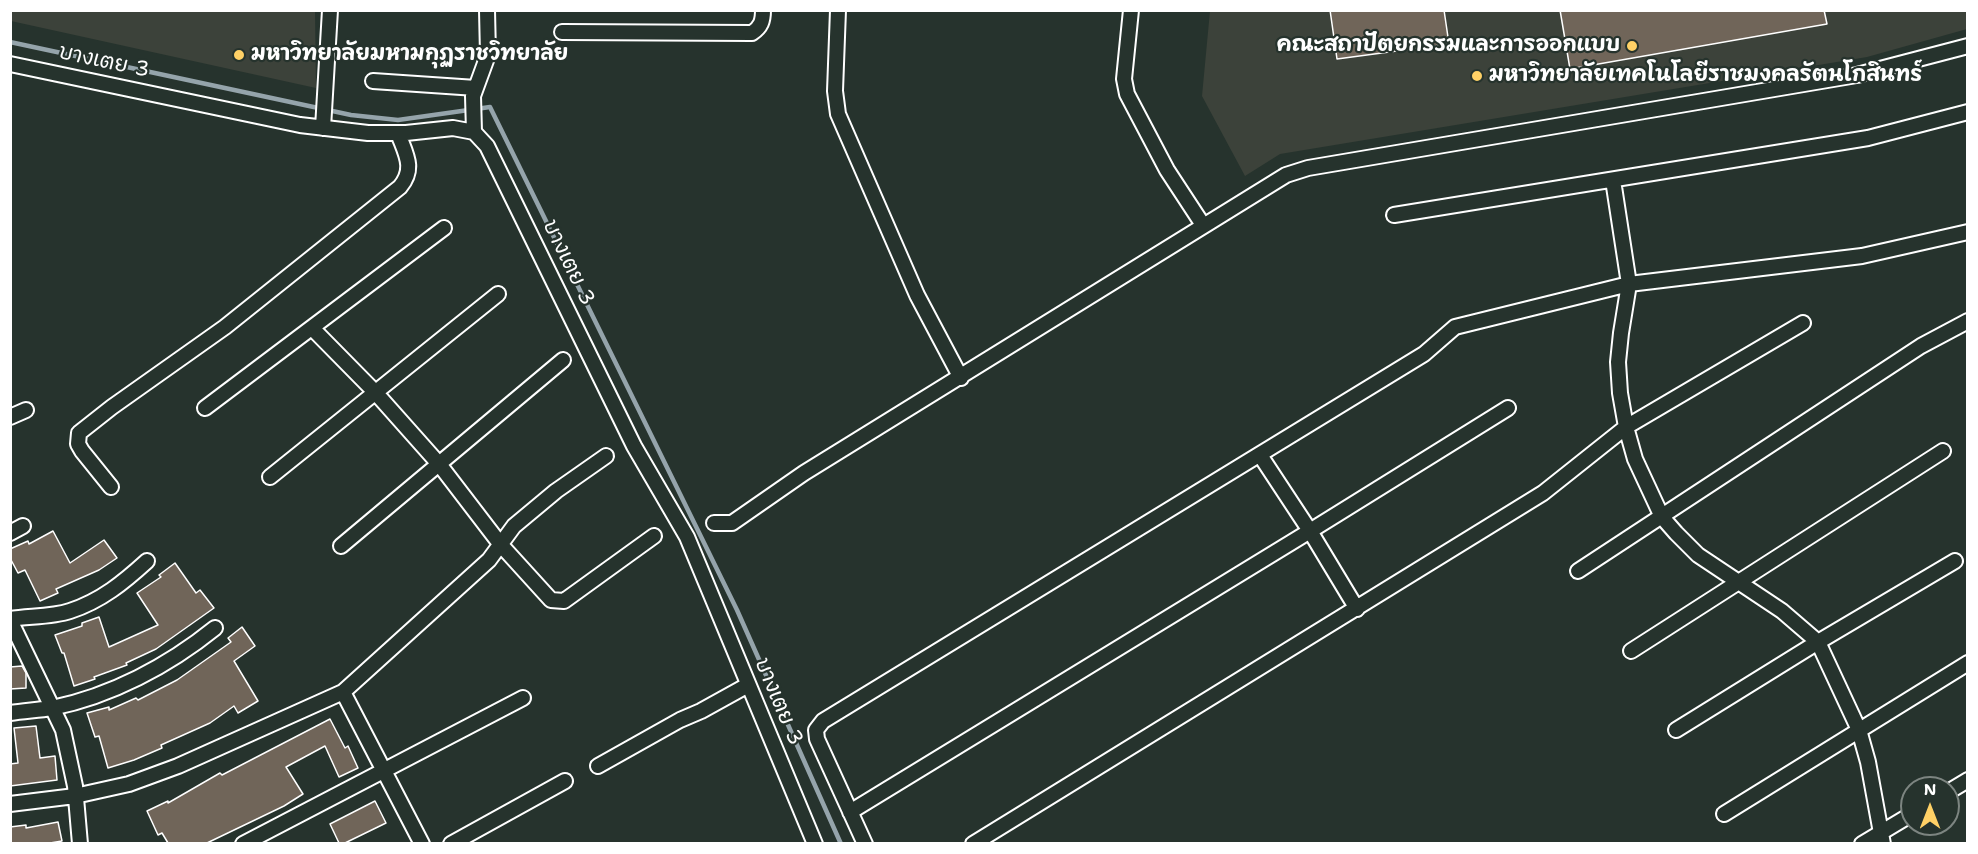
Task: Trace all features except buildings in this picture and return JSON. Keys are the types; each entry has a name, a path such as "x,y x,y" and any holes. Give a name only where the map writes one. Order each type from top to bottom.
{"street":[{"path":"324,122 330,10"},
{"path":"474,132 474,92 488,55 487,10"},
{"path":"562,32 752,33 763,21 763,10"},
{"path":"838,10 835,91 838,114 917,295 961,378"},
{"path":"1131,10 1125,79 1127,94 1167,170 1203,225"},
{"path":"714,523 732,523 804,473 1286,175 1308,168 1857,75 1968,46"},
{"name":"บางเตย 3","path":"10,64 300,125 324,122 369,133 453,128 474,132 487,146 634,446 687,537 815,843"},
{"path":"373,81 474,92"},
{"path":"1394,215 1868,138 1968,112"},
{"path":"111,487 82,451 78,444 80,433 112,407 225,327 400,187 407,179 409,162 398,133"},
{"path":"1613,180 1629,285 1618,362 1620,393 1635,459 1662,517 1698,555 1782,611 1818,642 1859,730 1868,762 1882,838"},
{"path":"204,408 444,228"},
{"path":"865,843 817,740 816,730 823,722 1424,354 1455,327 1629,285 1862,256 1968,232"},
{"path":"270,477 498,294"},
{"path":"1578,571 1921,346 1968,321"},
{"path":"973,843 1358,609 1543,493 1626,427 1803,323"},
{"path":"312,328 375,392 439,464 501,545 551,600 564,601 654,536"},
{"path":"341,546 563,360"},
{"path":"850,812 1508,408"},
{"path":"10,417 26,410"},
{"path":"1631,651 1943,451"},
{"path":"1260,455 1358,609"},
{"path":"10,804 75,796 129,784 178,766 343,692 489,560 514,526 556,491 606,456"},
{"path":"10,533 23,526"},
{"path":"80,843 75,796 63,730 10,620 69,612 97,600 123,583 147,561"},
{"path":"1676,730 1955,561"},
{"path":"10,713 51,708 117,688 187,651 215,628"},
{"path":"1724,814 1968,663"},
{"path":"598,766 748,685"},
{"path":"343,692 422,843"},
{"path":"243,843 523,698"},
{"path":"451,843 565,781"},
{"path":"1862,843 1882,838 1900,824"}],"shaded area":[{"name":"มหาวิทยาลัยมหามกุฏราชวิทยาลัย","path":"11,10 315,11 316,88 11,21"},
{"name":"มหาวิทยาลัยเทคโนโลยีราชมงคลรัตนโกสินทร์","path":"1210,11 1967,11 1967,29 1867,57 1280,154 1245,176 1202,96"}],"waterway":[{"path":"10,42 351,115 398,120 490,107 737,610 841,844"}],"place":[{"name":"คณะสถาปัตยกรรมและการออกแบบ","path":"1632,46"},
{"name":"มหาวิทยาลัยมหามกุฏราชวิทยาลัย","path":"239,55"},
{"name":"มหาวิทยาลัยเทคโนโลยีราชมงคลรัตนโกสินทร์","path":"1477,76"}]}
